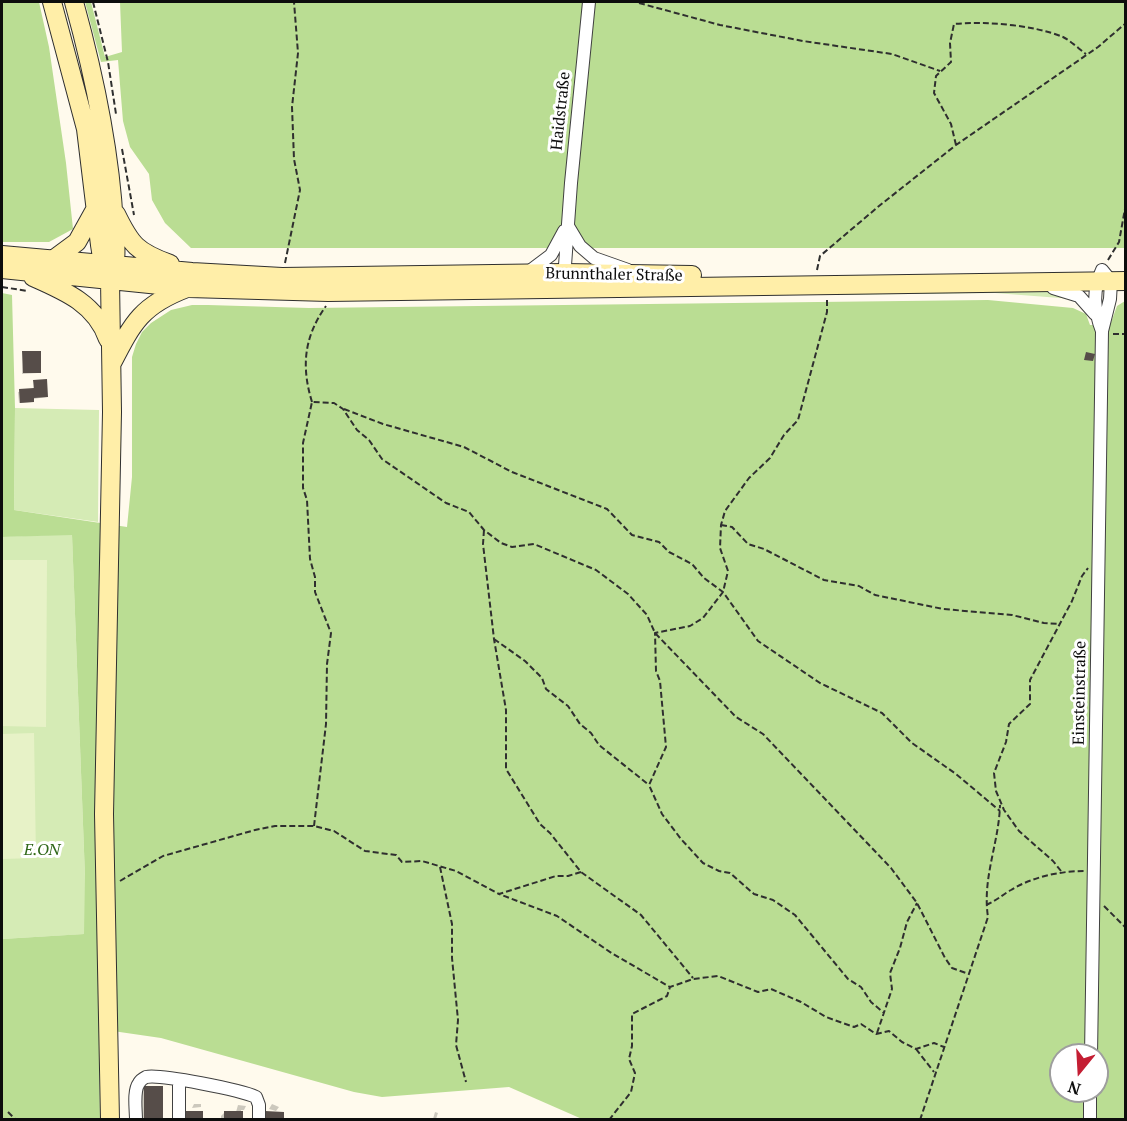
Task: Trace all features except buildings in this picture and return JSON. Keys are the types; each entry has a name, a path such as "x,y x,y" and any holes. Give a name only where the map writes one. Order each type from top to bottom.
{"main road":[{"path":"51,2 105,206 129,240 141,251 190,280 142,313 127,332 111,365"},
{"path":"74,2 101,114 110,270 111,365 104,814 110,1119"},
{"path":"54,259 77,242 105,206"},
{"path":"2,255 54,259 110,270"},
{"path":"9,270 110,270"},
{"path":"9,270 55,287 82,303 97,316 111,346"},
{"name":"Brunnthaler Straße","path":"110,270 190,280 328,292 564,281 1032,282 1109,279 1125,270"},
{"name":"Brunnthaler Straße","path":"190,280 525,274 564,281 636,274 682,276 817,273 1109,279"}],"street":[{"name":"Haidstraße","path":"564,281 589,2"},
{"name":"Haidstraße","path":"525,274 550,255 568,225"},
{"path":"568,225 580,246 594,258 624,267 636,274"},
{"name":"Einsteinstraße","path":"1096,317 1095,301 1109,279"},
{"name":"Einsteinstraße","path":"1091,1043 1101,331 1110,299 1109,279"},
{"name":"Einsteinstraße","path":"1032,282 1072,292 1079,296 1091,308 1101,331"},
{"path":"136,1119 136,1096 140,1081 147,1077 179,1080 246,1093 256,1097 260,1105 259,1119"},
{"path":"178,1119 179,1080"},
{"path":"1090,1103 1090,1119"}],"path":[{"path":"93,2 108,62 117,119"},
{"path":"282,277 300,190 294,159 292,107 298,53 294,2"},
{"path":"639,3 720,25 803,41 892,54 940,71"},
{"path":"817,273 820,256 957,145 1087,55 1125,23"},
{"path":"957,145 951,124 934,93 936,76 951,62 950,43 954,24 1017,25 1064,38 1087,55"},
{"path":"121,142 135,219"},
{"path":"1109,279 1119,242 1125,203"},
{"path":"655,633 690,626 703,618 723,592 728,571 720,548 721,525 725,512 749,478 770,458 784,435 798,420 827,312 827,299"},
{"path":"314,826 326,724 327,664 331,633 315,591 315,577 310,559 307,500 303,488 303,443 312,402 306,383 306,354 310,332 324,308"},
{"path":"312,402 333,404 383,424 464,447 512,472 607,508 632,535 659,542 669,552 692,564 704,578 723,592 758,641 820,683 882,713 912,743 956,774 1000,811"},
{"path":"343,409 357,430 369,440 382,459 446,503 469,512 484,530 501,543 512,547 534,544 596,570 628,594 647,615 655,633 736,717 763,734 891,868 917,903 952,968 969,974"},
{"path":"721,525 732,527 748,544 764,549 824,580 859,586 875,596 943,609 1012,615 1044,623 1059,624"},
{"path":"484,530 483,544 494,639 506,710 506,769 540,824 581,872 641,915 693,979"},
{"path":"920,1119 988,917 986,905 989,870 1000,823 1000,802 994,773 1006,742 1009,724 1030,704 1030,680 1082,576 1098,555"},
{"path":"649,785 666,747 660,681 656,671 655,633"},
{"path":"494,639 525,661 542,678 546,688 568,706 580,724 591,733 599,745 649,785 662,814 681,839 704,863 719,871 730,873 754,894 773,900 795,915 848,979 861,987 871,1002 884,1013"},
{"path":"1000,802 1018,831 1053,861 1061,871"},
{"path":"119,882 163,856 185,849 275,826 314,826 334,831 365,851 396,855 402,862 422,861 456,871 499,894 557,916 613,954 670,987 693,979 718,976 758,992 771,989 801,1002 826,1017 854,1027 861,1024 876,1035"},
{"path":"440,867 452,924 452,958 458,1020 456,1045 466,1082"},
{"path":"986,905 1013,888 1061,871 1094,871"},
{"path":"499,894 556,876 568,876 581,872"},
{"path":"1093,896 1125,928"},
{"path":"876,1035 892,989 890,973 907,922 917,903"},
{"path":"609,1119 631,1092 635,1073 629,1059 632,1046 632,1014 667,996 670,987"},
{"path":"876,1035 890,1031 916,1049 935,1072"},
{"path":"916,1049 934,1042 944,1047"},
{"path":"8,1112 16,1119"}],"green space":[{"path":"2,2 39,2 49,47 73,229 49,242 2,242"},
{"path":"85,2 91,2 105,57 122,52 120,2 1125,2 1125,248 191,248 165,223 152,200 149,174 130,147 123,121 118,60 101,62"},
{"path":"1018,289 1050,292 1073,299 995,293 830,295 831,293"},
{"path":"2,293 12,295 15,408 14,510 127,527 132,477 132,357 142,332 151,323 171,310 192,305 309,308 988,300 1073,308 1086,314 1090,325 1110,325 1117,306 1125,301 1125,1119 582,1119 509,1087 382,1097 354,1092 161,1038 99,1029 100,1119 2,1120 2,939 84,934 85,877 72,535 2,537"},
{"path":"15,408 99,410 98,522 14,510"},
{"name":"E.ON","path":"72,534 85,877 85,934 2,939 2,537"},
{"path":"2,560 47,560 46,727 2,726"},
{"path":"34,733 36,858 2,859 2,734"}]}
